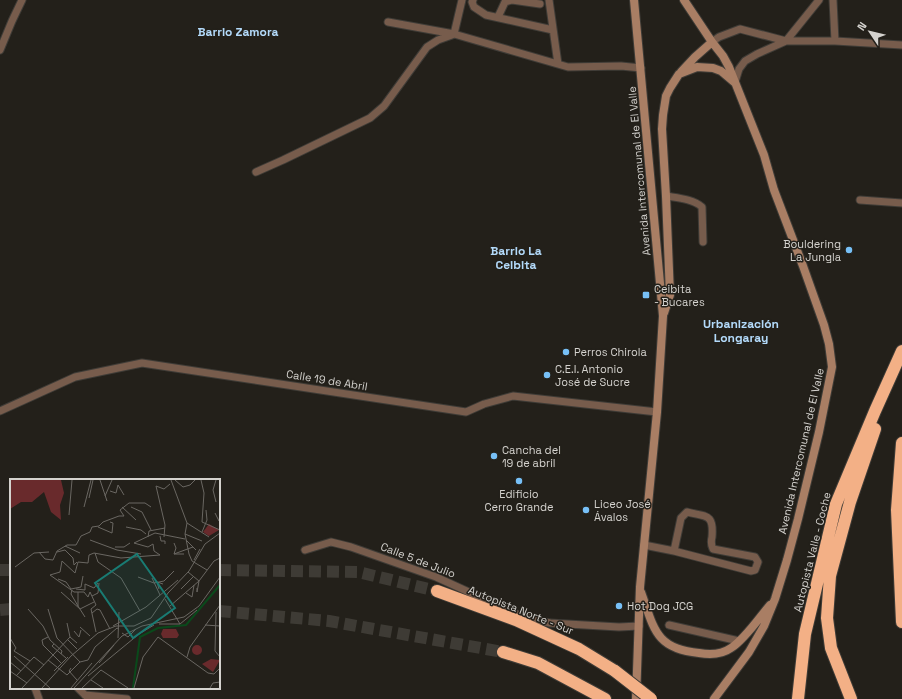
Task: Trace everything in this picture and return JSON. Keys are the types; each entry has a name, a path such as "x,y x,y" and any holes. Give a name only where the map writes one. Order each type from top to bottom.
{"highway":[{"name":"Autopista Valle - Coche","path":"798,699 805,634 836,504 902,351"},
{"path":"851,699 831,648 827,618 830,576 850,502 875,429 875,411"},
{"path":"902,443 897,510 902,622"},
{"name":"Autopista Norte - Sur","path":"437,591 516,620 579,649 615,671 651,699"},
{"path":"503,652 538,663 605,699"}],"main road":[{"name":"Avenida Intercomunal de El Valle","path":"634,0 663,316 657,412 640,588 636,699"},
{"name":"Avenida Intercomunal de El Valle","path":"684,0 723,56 735,82 764,155 774,190 824,325 830,344 832,367 802,504 788,560 775,599 764,626 749,652 714,699"},
{"path":"663,316 670,295 662,129 665,102 670,88 679,74 712,42"},
{"path":"679,74 697,67 708,67 721,71 735,82"},
{"path":"640,588 655,630 663,641 672,647 685,652 707,654 719,654 730,649 739,641 775,599"}],"street":[{"path":"0,50 22,0"},
{"path":"454,34 462,0"},
{"path":"472,0 474,7 486,15 554,30"},
{"path":"498,17 505,2 512,0 540,4"},
{"path":"550,0 558,64"},
{"path":"735,82 739,69 745,61 786,41 819,0"},
{"path":"833,0 835,41"},
{"path":"388,22 454,34 568,67 621,66 641,68"},
{"path":"712,42 719,37 740,29 786,41 835,41 902,45"},
{"path":"256,172 370,118 384,106 427,47 438,40 454,34"},
{"path":"666,196 693,201 702,207 702,242"},
{"path":"860,200 902,203"},
{"name":"Calle 19 de Abril","path":"0,411 75,377 142,363 466,412 484,404 513,396 657,412"},
{"path":"644,545 674,551 751,571 755,570 758,562 754,557 713,549 711,542 712,521 707,517 687,512 681,518 674,551"},
{"name":"Calle 5 de Julio","path":"305,550 330,542 351,547 436,577 521,616 550,623 619,627 639,626"},
{"path":"669,625 739,641"},
{"path":"34,689 39,699"},
{"path":"79,689 88,697 127,699"}],"tunnel":[{"path":"0,570 10,570"},
{"path":"220,570 358,572 437,591"},
{"path":"0,610 10,609"},
{"path":"220,611 329,621 503,652"}],"place":[{"name":"Bouldering La Jungla","path":"849,250"},
{"name":"Ceibita - Bucares","path":"646,295"},
{"name":"Perros Chirola","path":"566,352"},
{"name":"C.E.I. Antonio José de Sucre","path":"547,375"},
{"name":"Cancha del 19 de abril","path":"494,456"},
{"name":"Edificio Cerro Grande","path":"519,481"},
{"name":"Liceo José Ávalos","path":"586,510"},
{"name":"Hot Dog JCG","path":"619,606"}],"district":[{"name":"Barrio Zamora","path":"238,32"},
{"name":"Barrio La Ceibita","path":"516,258"},
{"name":"Urbanización Longaray","path":"741,331"}]}
